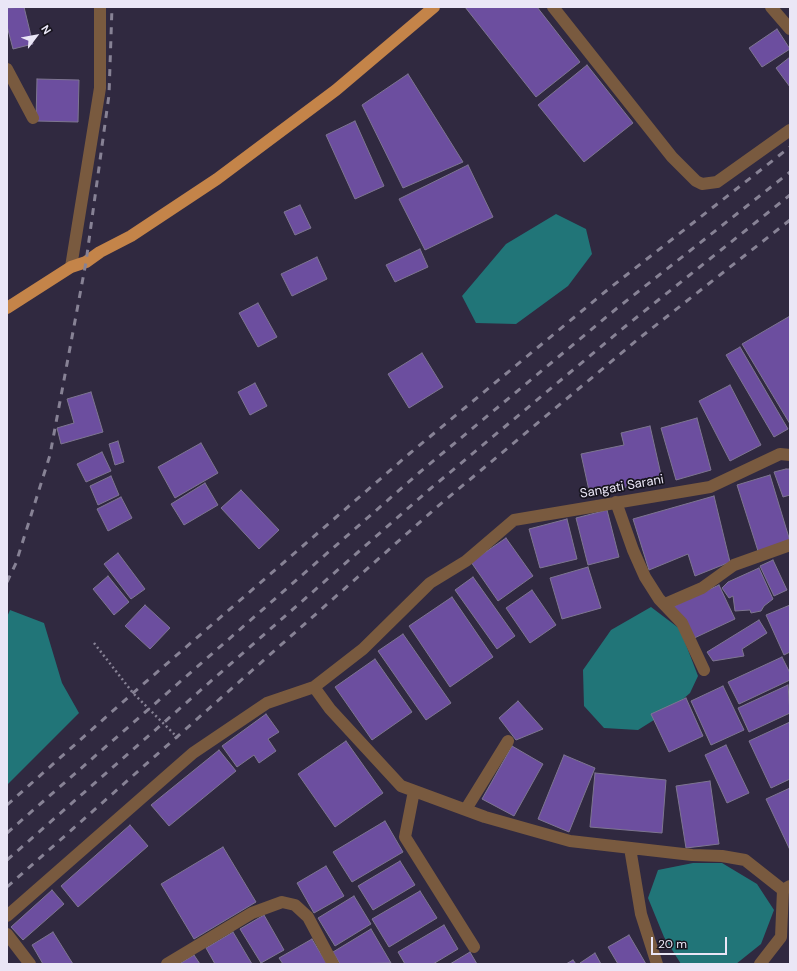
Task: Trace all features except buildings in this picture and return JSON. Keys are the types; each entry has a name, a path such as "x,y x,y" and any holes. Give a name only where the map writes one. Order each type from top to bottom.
{"main road":[{"path":"7,308 72,267 86,262 100,252 131,236 217,179 336,90 434,7"}],"street":[{"path":"72,267 100,88 100,7"},
{"path":"553,7 672,157 696,181 702,184 717,182 790,130"},
{"path":"770,7 790,29"},
{"path":"7,69 33,118"},
{"name":"Sangati Sarani","path":"314,688 363,649 430,583 466,561 514,520 710,487 780,454 790,455"},
{"path":"616,502 633,550 645,577 659,599 682,623 704,670"},
{"path":"665,604 702,588 734,565 790,545"},
{"path":"7,916 193,753 267,703 314,688 330,709 401,786 485,817 570,841 692,855 722,856 745,860 786,888 781,937 760,964"},
{"path":"466,809 508,741"},
{"path":"414,791 405,837 474,947"},
{"path":"630,848 642,914 657,964"},
{"path":"167,964 252,913 282,902 295,905 308,916 333,964"},
{"path":"7,934 30,964"}],"path":[{"path":"94,643 133,693 193,753"}],"shaded area":[{"path":"556,214 586,229 592,254 568,286 516,324 476,323 462,296 506,244"},
{"path":"651,607 680,629 698,676 690,693 673,708 638,730 604,728 584,706 583,670 611,630"},
{"path":"10,610 44,623 62,683 79,713 7,785 7,617"},
{"path":"693,863 722,863 757,884 774,910 761,944 736,964 681,964 664,937 648,898 658,870"}],"railway":[{"path":"7,582 16,563 50,455 86,262 109,95 112,7"},
{"path":"7,805 133,693 409,454 606,291 790,147"},
{"path":"7,833 420,472 616,309 790,172"},
{"path":"7,860 430,489 627,325 790,195"},
{"path":"7,887 437,507 637,340 790,220"}]}
